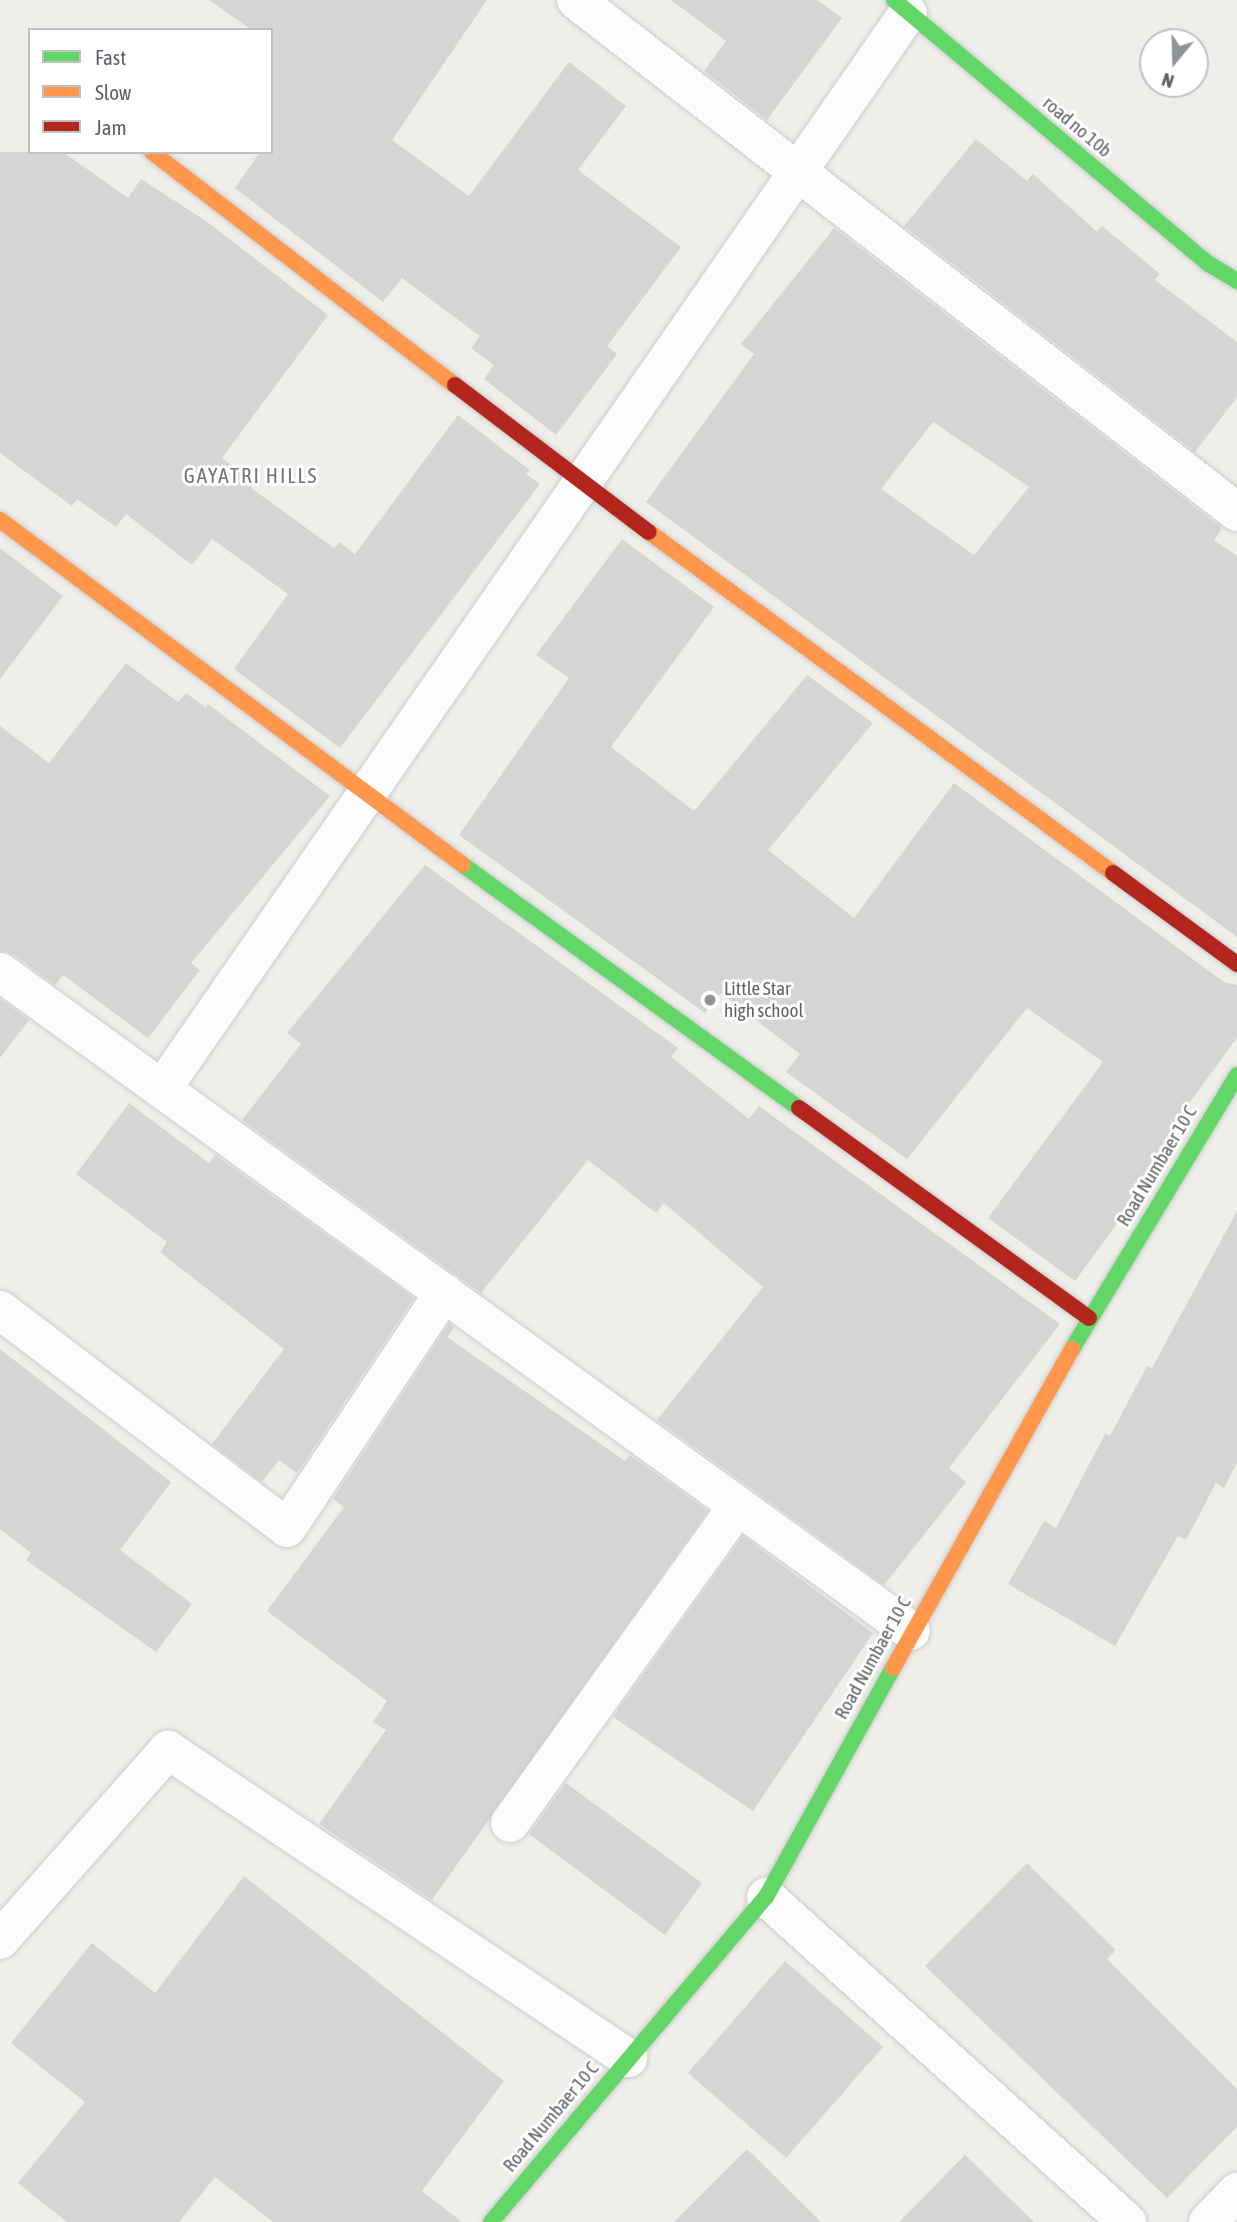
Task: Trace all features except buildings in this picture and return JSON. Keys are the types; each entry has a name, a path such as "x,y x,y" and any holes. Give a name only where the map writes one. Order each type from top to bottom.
{"street":[{"path":"576,0 1237,512"},
{"path":"162,1089 799,171 901,6"},
{"name":"road no 10b","path":"901,6 1209,264 1237,281"},
{"path":"155,154 584,484 1237,964"},
{"path":"0,520 366,795 1089,1318"},
{"path":"0,972 911,1631"},
{"name":"Road Numbaer 10 C","path":"491,2222 766,1897 911,1631 1089,1318 1237,1075"},
{"path":"0,1310 287,1528 444,1293"},
{"path":"510,1823 738,1506"},
{"path":"0,1940 168,1750 628,2058"},
{"path":"766,1897 1127,2222"},
{"path":"1208,2222 1237,2192"}],"traffic: fast":[{"path":"894,0 1209,264 1237,281"},
{"path":"463,865 799,1108"},
{"path":"1072,1349 1237,1075"},
{"path":"491,2222 766,1897 893,1668"}],"traffic: slow":[{"path":"155,154 455,385"},
{"path":"0,520 463,865"},
{"path":"649,532 1113,873"},
{"path":"893,1668 1072,1349"}],"traffic: jam":[{"path":"455,385 649,532"},
{"path":"1113,873 1237,964"},
{"path":"799,1108 1089,1318"}],"place":[{"name":"Little Star high school","path":"710,1000"}],"district":[{"name":"GAYATRI HILLS","path":"251,475"}]}
